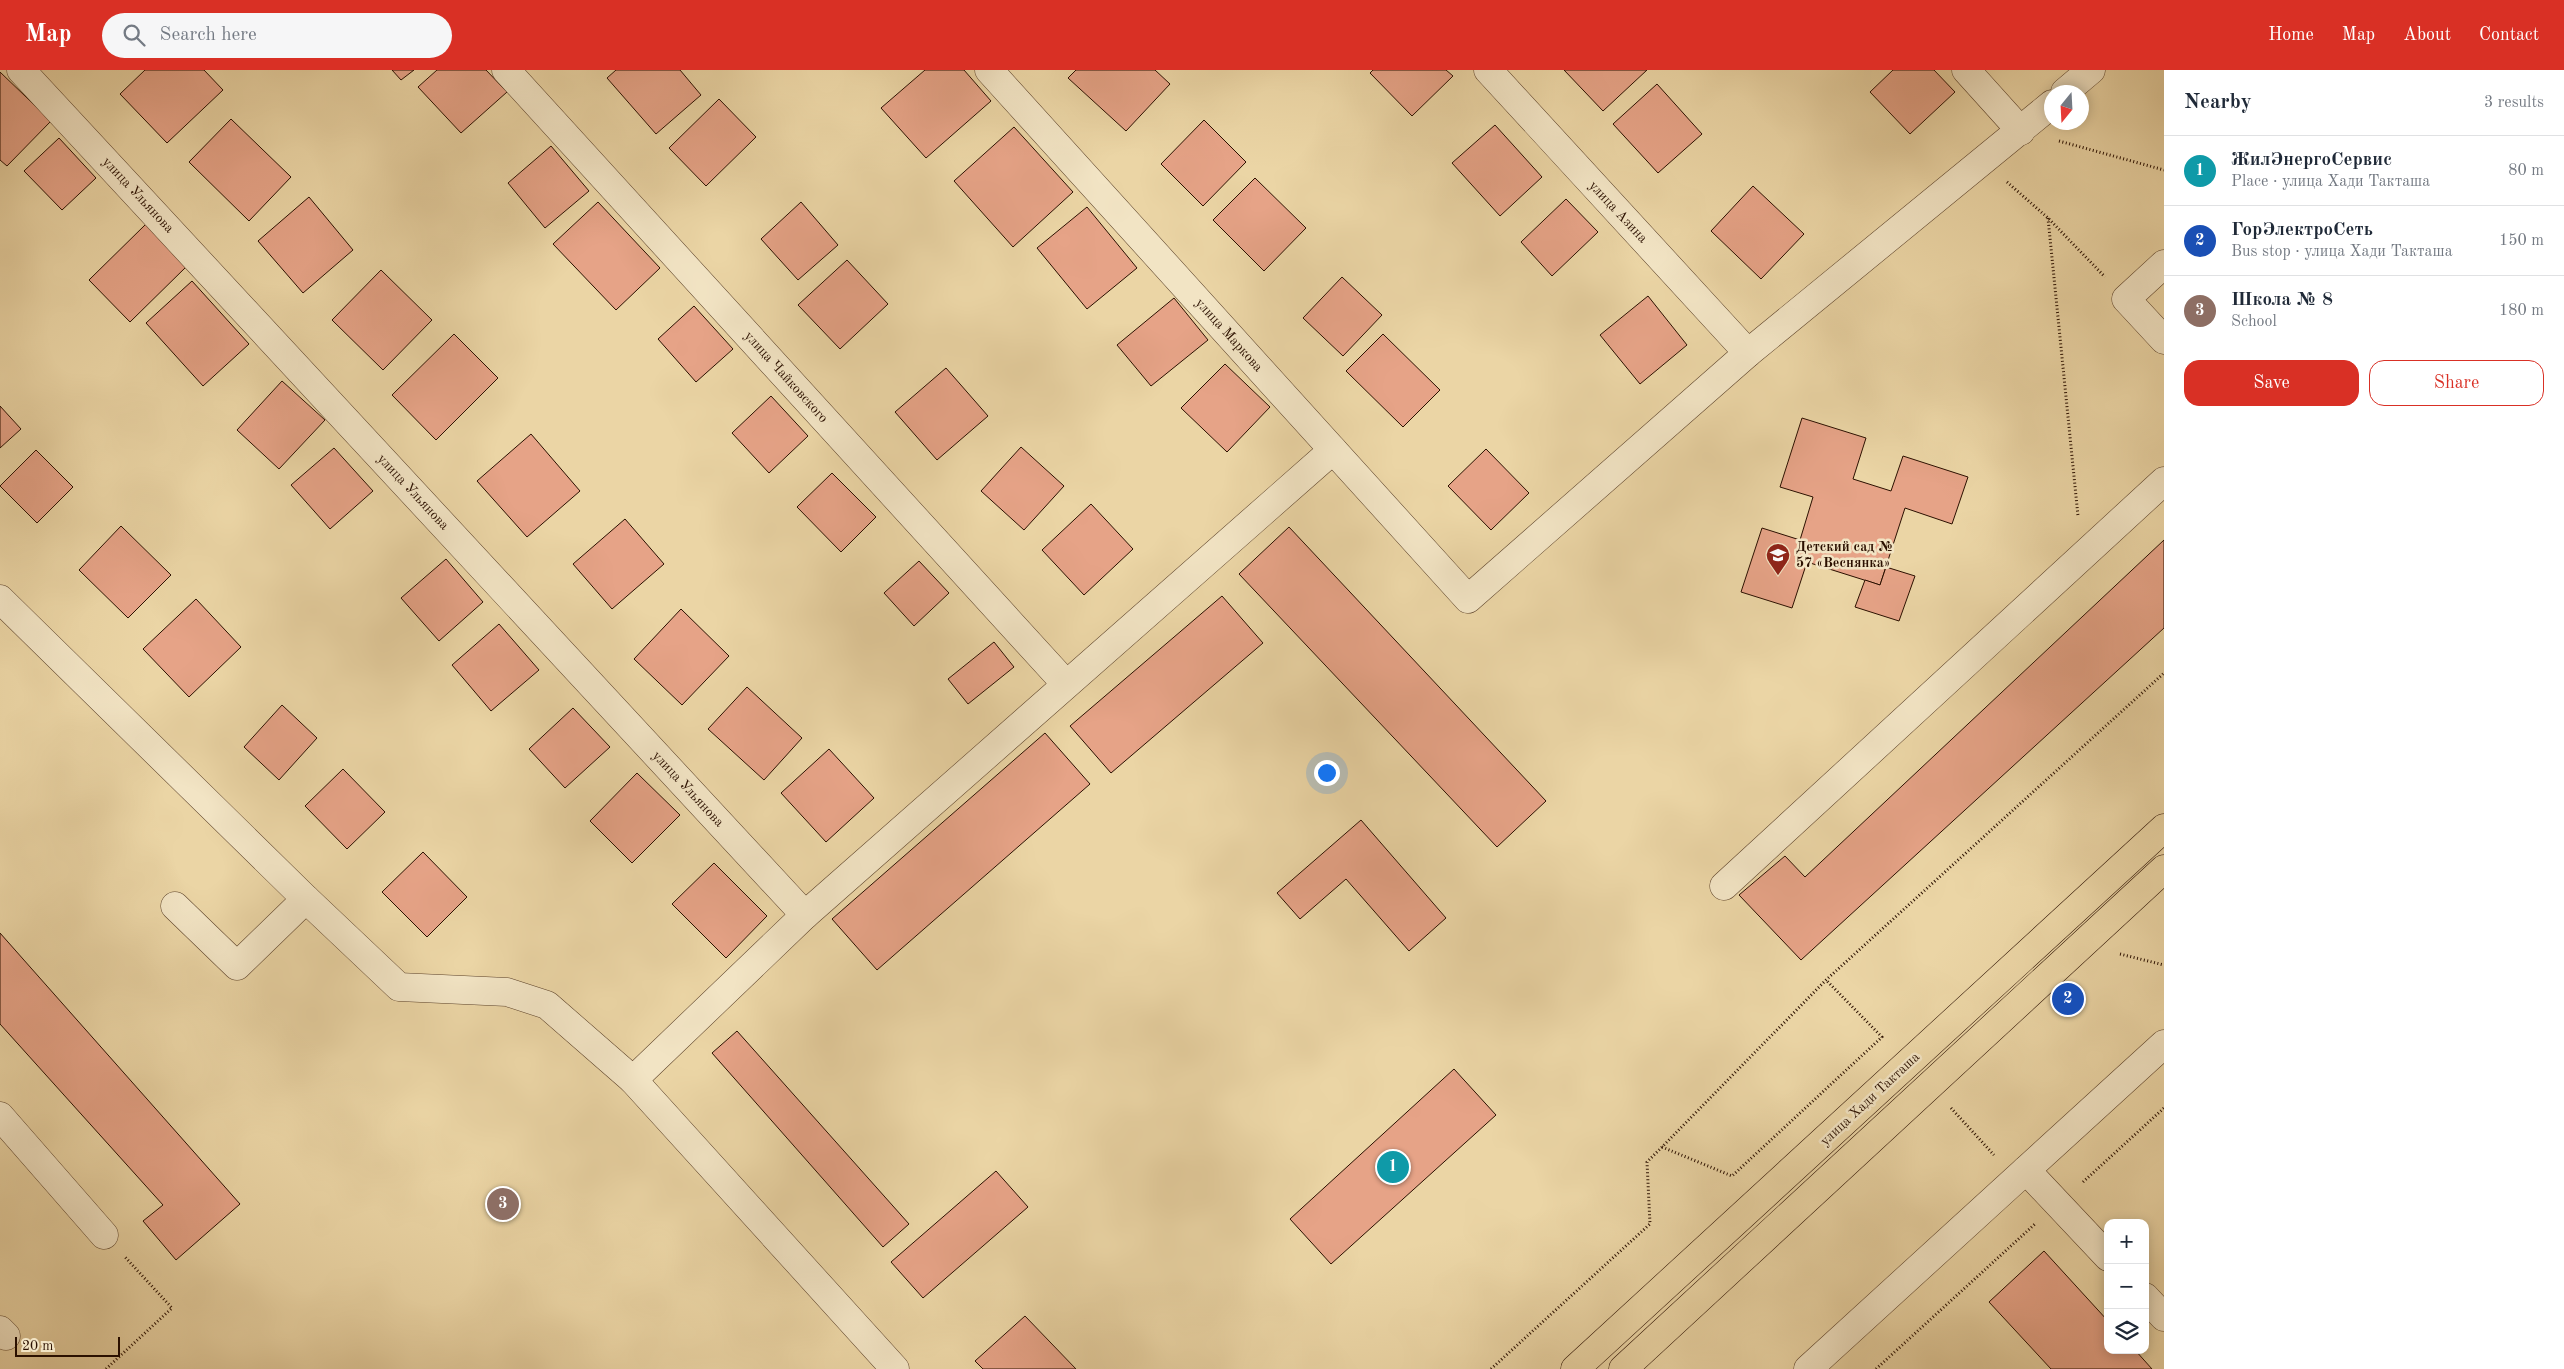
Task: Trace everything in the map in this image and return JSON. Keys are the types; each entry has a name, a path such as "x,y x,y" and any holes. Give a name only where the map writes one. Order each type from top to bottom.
{"main road":[{"name":"улица Хади Такташа","path":"1576,1369 2164,828"},
{"path":"1623,1369 2164,869"}],"street":[{"name":"улица Ульянова","path":"21,70 805,915"},
{"name":"улица Чайковского","path":"506,70 1066,684"},
{"name":"улица Маркова","path":"989,70 1468,600 1748,353"},
{"name":"улица Азина","path":"1488,70 1748,353"},
{"path":"1966,70 2021,131"},
{"path":"2073,85 2091,70"},
{"path":"1748,353 1984,162 2044,111"},
{"path":"2164,264 2126,299 2164,340"},
{"path":"633,1080 805,915 1333,450"},
{"path":"1724,886 2164,481"},
{"path":"0,598 306,899 399,987 508,992 547,1005 633,1080 895,1369"},
{"path":"175,906 237,966 306,899"},
{"path":"1808,1369 2164,1044"},
{"path":"0,1116 104,1234"},
{"path":"2026,1170 2104,1253"},
{"path":"2149,1301 2164,1317"}],"path":[{"path":"2021,131 2164,170"},
{"path":"1984,162 2048,218 2126,299"},
{"path":"2048,218 2082,557"},
{"path":"1491,1369 1650,1224 1647,1162 1662,1146 1826,980 2164,673"},
{"path":"1662,1146 1732,1176 1882,1036 1826,980"},
{"path":"1876,1369 2164,1108"},
{"path":"104,1234 172,1308 106,1369"}],"building":[{"path":"145,70 204,70 223,90 167,143 120,94"},
{"path":"392,70 414,70 401,80"},
{"path":"437,70 486,70 507,92 461,133 418,87"},
{"path":"616,70 680,70 701,95 656,134 607,78"},
{"path":"925,70 964,70 991,101 926,158 881,108"},
{"path":"1076,70 1155,70 1170,84 1126,131 1068,78"},
{"path":"1373,70 1446,70 1453,76 1412,116 1370,73"},
{"path":"1564,70 1647,70 1603,111"},
{"path":"1893,70 1934,70 1955,92 1910,134 1870,92"},
{"path":"0,72 51,121 7,166 0,160"},
{"path":"1657,84 1702,134 1658,173 1613,124"},
{"path":"719,99 756,137 706,186 669,148"},
{"path":"231,119 291,177 249,221 189,162"},
{"path":"1204,120 1246,162 1203,206 1161,164"},
{"path":"1495,125 1542,177 1500,216 1452,163"},
{"path":"1014,127 1073,192 1013,247 954,181"},
{"path":"59,138 96,178 62,210 24,171"},
{"path":"551,146 589,191 545,228 508,183"},
{"path":"1255,178 1306,228 1264,271 1213,220"},
{"path":"1753,186 1804,234 1761,279 1711,231"},
{"path":"309,197 353,250 303,293 258,241"},
{"path":"1566,199 1598,232 1552,276 1521,242"},
{"path":"598,202 660,268 616,310 553,244"},
{"path":"801,202 838,245 798,280 761,239"},
{"path":"1087,207 1137,268 1087,309 1037,248"},
{"path":"146,224 187,266 130,322 89,280"},
{"path":"847,260 888,304 840,349 798,305"},
{"path":"381,270 432,320 383,370 332,320"},
{"path":"1342,277 1382,315 1343,356 1303,318"},
{"path":"192,281 249,344 203,386 146,323"},
{"path":"1648,296 1687,345 1640,384 1600,335"},
{"path":"1174,298 1208,340 1151,386 1117,345"},
{"path":"694,306 733,349 696,382 658,339"},
{"path":"454,334 498,378 436,440 392,395"},
{"path":"1383,334 1440,390 1403,427 1346,371"},
{"path":"1225,364 1270,407 1227,452 1181,408"},
{"path":"946,368 988,416 937,460 895,412"},
{"path":"282,381 325,420 279,469 237,430"},
{"path":"771,396 808,436 769,473 732,433"},
{"path":"0,406 21,429 0,448"},
{"path":"1802,418 1866,438 1853,479 1891,491 1903,456 1968,477 1952,524 1905,508 1880,585 1807,562 1792,608 1741,592 1762,528 1800,540 1813,497 1780,487"},
{"path":"531,434 580,491 527,537 477,481"},
{"path":"1021,447 1064,486 1024,530 981,491"},
{"path":"334,448 373,491 330,529 291,485"},
{"path":"1486,449 1529,493 1491,530 1448,486"},
{"path":"36,450 73,487 37,523 0,486"},
{"path":"832,473 876,517 841,552 797,507"},
{"path":"1091,504 1133,549 1084,595 1042,550"},
{"path":"625,519 664,564 612,609 573,564"},
{"path":"121,526 171,575 128,618 79,570"},
{"path":"1289,527 1546,801 1497,847 1239,574"},
{"path":"2164,540 2164,628 1801,960 1739,895 1785,856 1805,877"},
{"path":"446,559 483,602 439,641 401,598"},
{"path":"919,561 949,593 914,626 884,593"},
{"path":"1886,567 1915,576 1899,621 1855,607 1865,580 1880,585"},
{"path":"1222,596 1263,643 1111,773 1070,726"},
{"path":"196,599 241,647 189,697 143,649"},
{"path":"681,609 729,656 682,705 634,659"},
{"path":"499,624 539,670 491,711 452,665"},
{"path":"994,642 1014,667 968,704 948,679"},
{"path":"747,687 802,738 764,780 708,729"},
{"path":"282,705 317,738 279,780 244,747"},
{"path":"573,708 610,747 565,788 529,749"},
{"path":"1045,733 1090,784 877,970 832,919"},
{"path":"829,749 874,798 826,842 781,793"},
{"path":"343,769 385,812 347,849 305,806"},
{"path":"637,773 680,815 632,863 590,821"},
{"path":"1361,820 1446,918 1409,951 1346,879 1300,919 1277,893"},
{"path":"423,852 467,897 427,937 382,892"},
{"path":"714,863 767,916 726,958 672,904"},
{"path":"0,933 240,1204 176,1260 143,1221 163,1205 0,1024"},
{"path":"737,1031 909,1224 883,1247 712,1053"},
{"path":"1454,1069 1496,1115 1331,1264 1290,1219"},
{"path":"996,1171 1028,1207 923,1298 891,1262"},
{"path":"2044,1251 2104,1317 2104,1354 2139,1354 2152,1369 2051,1369 1989,1302"},
{"path":"1025,1316 1076,1369 983,1369 975,1361"}],"place":[{"name":"Детский сад № 57 «Веснянка»","path":"1778,576"},
{"name":"ГорЭлектроСеть","path":"2068,999"},
{"name":"ЖилЭнергоСервис","path":"1393,1167"},
{"name":"Школа № 8","path":"503,1204"}]}
